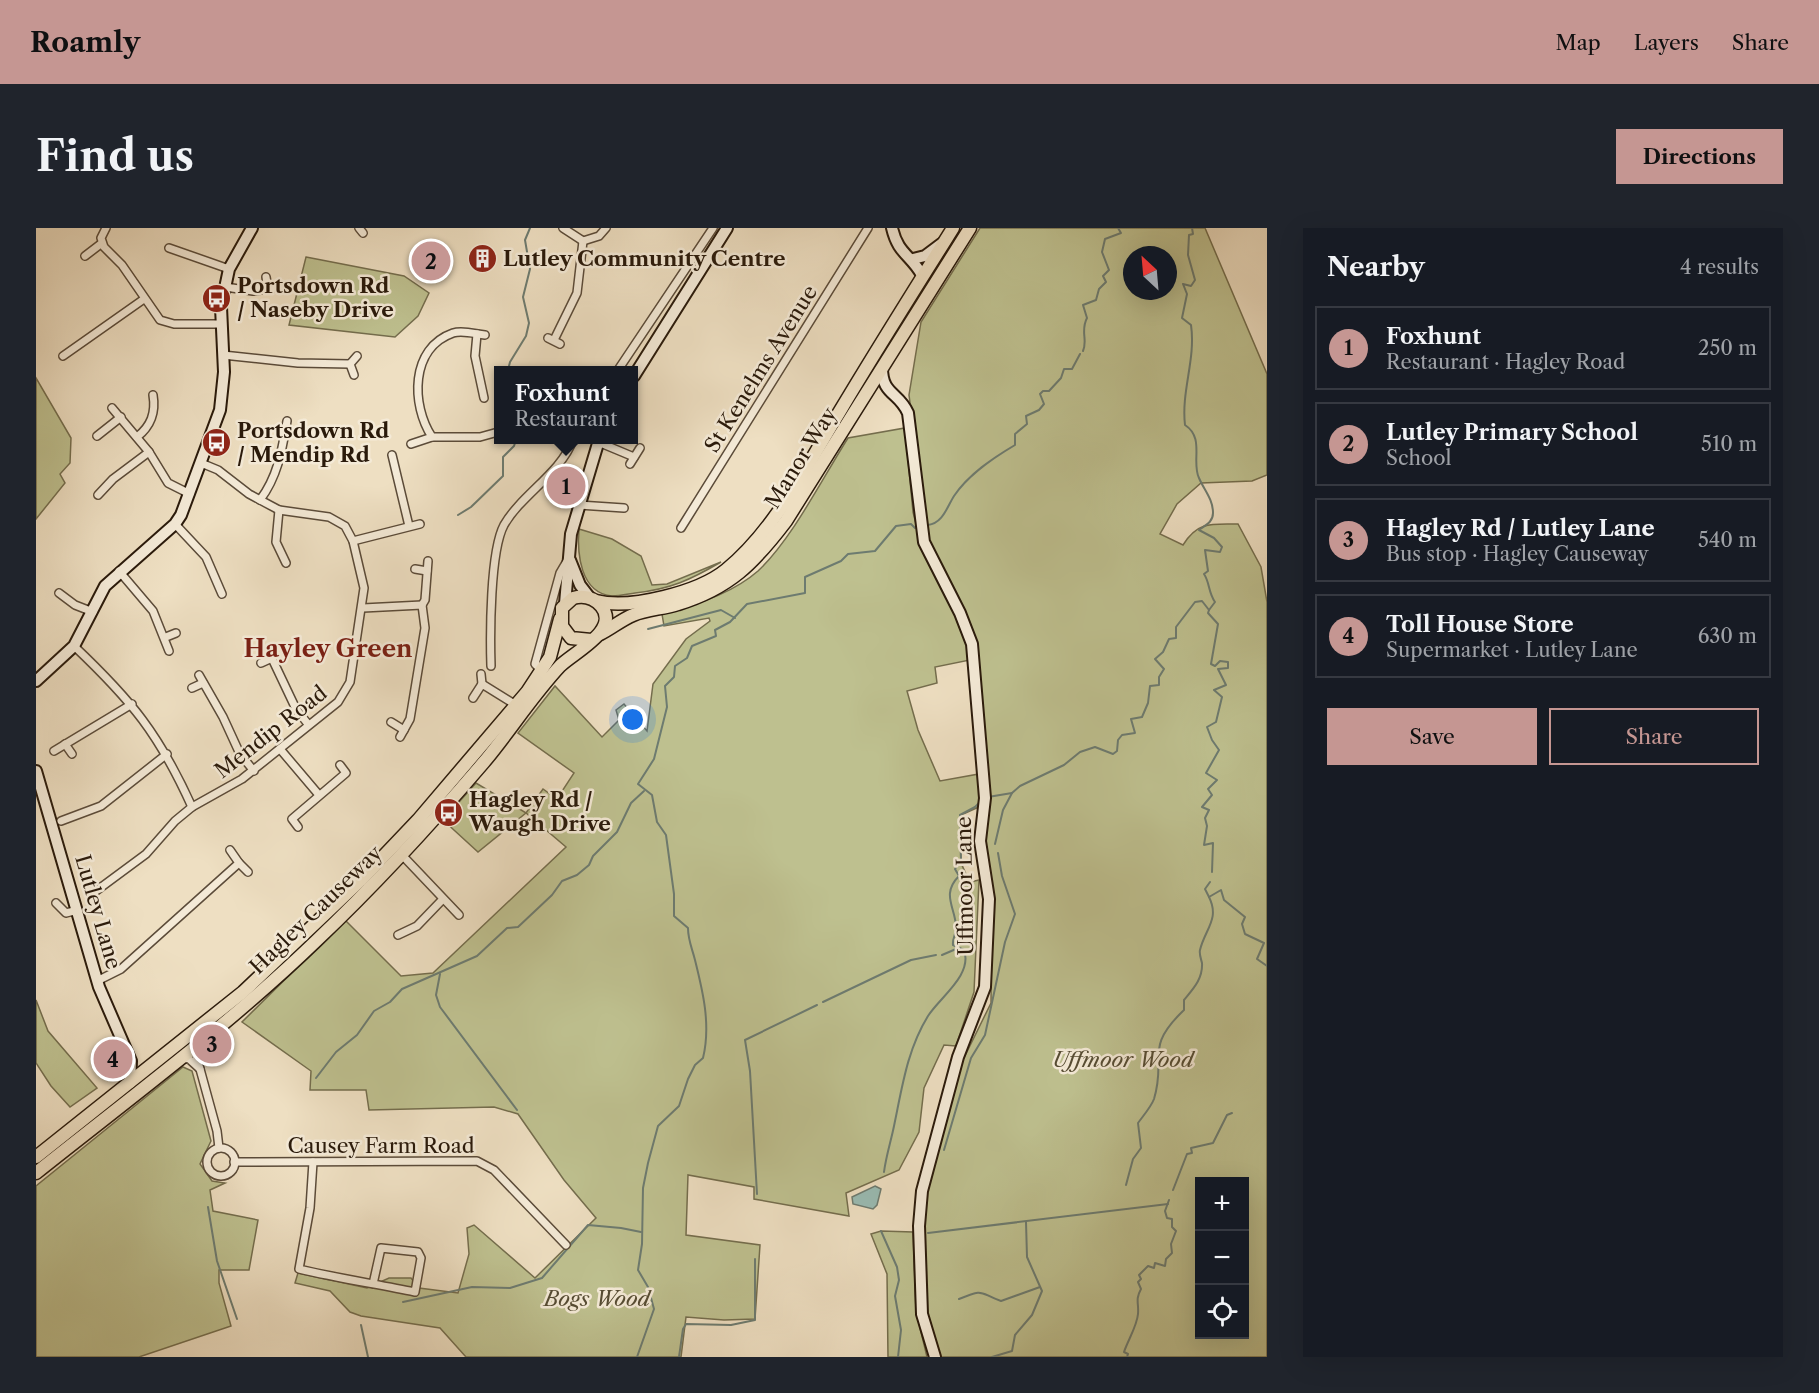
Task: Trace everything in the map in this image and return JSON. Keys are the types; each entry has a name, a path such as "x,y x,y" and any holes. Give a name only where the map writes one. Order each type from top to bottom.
{"highway":[{"name":"Manor Way","path":"593,599 622,605 687,590 724,572 749,549 806,468 922,275 953,228"},
{"name":"Manor Way","path":"596,637 635,614 674,605 712,592 746,568 786,520 970,228"},
{"path":"573,597 593,599 604,609 606,618 596,637 571,638 561,626 560,618 565,604 573,597"},
{"name":"Hagley Causeway","path":"36,1157 154,1064 271,967 353,889 418,820 542,671 550,657 560,618"},
{"name":"Hagley Causeway","path":"36,1173 199,1044 316,941 401,854 485,760 557,670 596,637"}],"street":[{"path":"85,256 102,243 106,228"},
{"path":"36,681 74,646 105,586 119,571 175,524 190,494 220,410 224,387 221,324 225,287 230,269 252,228"},
{"path":"563,228 583,241"},
{"path":"583,241 599,236 606,228"},
{"path":"621,366 714,228"},
{"path":"638,368 727,228"},
{"name":"St Kenelms Avenue","path":"681,528 868,228"},
{"path":"892,228 895,243 903,253 913,259 922,275"},
{"path":"554,341 577,293 583,241"},
{"path":"913,259 925,256 945,241"},
{"path":"102,243 122,265 155,315 166,323 221,324"},
{"path":"169,248 230,269"},
{"path":"266,277 268,289"},
{"path":"225,287 253,291 282,287"},
{"path":"63,356 144,299"},
{"path":"432,437 418,398 417,384 422,360 432,347 452,334 481,334 475,356 484,398"},
{"path":"632,350 645,357"},
{"path":"223,355 298,363 350,364 357,356"},
{"path":"350,364 354,375"},
{"path":"861,399 885,389 882,381 882,365"},
{"name":"Uffmoor Lane","path":"885,389 904,405 908,413 924,542 960,613 972,644 985,795 980,826 989,899 986,987 958,1057 922,1191 919,1211 922,1314 935,1357"},
{"path":"137,437 150,423 155,407 153,395"},
{"path":"112,408 149,452 168,483 190,494"},
{"path":"97,436 121,417"},
{"path":"260,500 268,489 280,461 289,427"},
{"path":"411,444 432,437 480,437 494,433"},
{"path":"491,666 490,628 499,540 505,524 566,454 571,444"},
{"path":"565,604 571,534 597,444"},
{"path":"603,444 632,460 640,448"},
{"path":"98,495 112,479 149,452"},
{"path":"392,455 409,526"},
{"name":"Mendip Road","path":"96,891 146,854 175,821 192,807 254,771 308,724 338,702 347,691 363,608 364,581 353,541 345,526 335,519 279,510 260,500 218,470 201,463"},
{"path":"579,505 624,508"},
{"path":"279,510 276,543 286,563"},
{"path":"175,524 206,557 222,594"},
{"path":"353,541 420,524"},
{"path":"570,558 580,585 593,599"},
{"path":"542,671 535,664 560,573 570,558"},
{"path":"400,738 410,719 425,628 422,605 425,600 428,561"},
{"path":"415,569 427,571"},
{"path":"119,571 153,611 166,638 169,651"},
{"path":"59,593 93,612"},
{"path":"60,606 66,598"},
{"path":"363,608 422,605"},
{"path":"166,638 176,633"},
{"path":"74,646 132,704 167,754 192,807"},
{"path":"268,650 296,709 308,724"},
{"path":"261,663 272,658"},
{"path":"473,698 482,684 482,674"},
{"path":"199,675 223,717 240,754 254,771"},
{"path":"192,688 203,683"},
{"path":"482,684 516,705"},
{"path":"54,751 132,704"},
{"path":"391,722 404,730"},
{"path":"65,744 72,754"},
{"path":"280,749 320,795"},
{"path":"61,821 101,806 167,754"},
{"path":"298,827 292,819 346,773 340,765"},
{"name":"Lutley Lane","path":"36,771 98,981 131,1061 130,1083"},
{"path":"230,850 248,872"},
{"path":"401,854 459,915"},
{"path":"98,981 122,969 239,862"},
{"path":"398,935 417,926 443,900"},
{"path":"56,903 66,913 78,910"},
{"path":"199,1044 196,1056 217,1131 219,1149"},
{"path":"181,1058 189,1059 200,1069"},
{"path":"131,1061 154,1064"},
{"path":"219,1149 229,1151 234,1162 226,1174 219,1176 211,1172 207,1158 210,1152 219,1149"},
{"name":"Causey Farm Road","path":"234,1162 468,1160 485,1163 566,1245"},
{"path":"313,1162 310,1208 298,1269 373,1284 416,1292 421,1258 418,1252 381,1248 373,1284"}],"green space":[{"name":"Uffmoor Wood","path":"980,228 1205,228 1267,374 1267,475 1252,481 1201,483 1177,504 1160,534 1183,545 1200,528 1213,524 1238,524 1261,567 1267,602 1267,1357 940,1357 925,1311 922,1229 929,1172 957,1072 991,1003 992,889 984,839 974,643 929,547 909,395 921,322"},
{"path":"306,257 404,276 429,293 418,316 395,337 289,325"},
{"path":"36,378 71,438 70,463 60,474 65,483 36,519"},
{"name":"Bogs Wood","path":"905,428 913,512 924,555 948,596 967,643 970,660 935,667 937,683 907,691 918,730 940,781 979,774 981,806 961,815 961,860 966,874 962,884 979,880 974,992 956,1046 944,1045 924,1088 919,1132 899,1170 846,1193 849,1216 754,1199 754,1187 688,1175 686,1235 760,1245 755,1319 724,1320 686,1317 681,1357 466,1357 440,1328 361,1316 350,1312 330,1291 295,1283 298,1273 367,1288 389,1278 411,1278 419,1288 458,1293 469,1254 467,1228 474,1225 535,1278 596,1218 564,1180 518,1114 494,1107 369,1110 366,1090 310,1090 311,1071 242,1022 345,920 401,976 433,973 566,847 526,813 543,789 557,799 574,773 518,733 555,686 602,737 619,720 616,710 624,704 647,731 653,684 686,639 710,621 709,618 664,626 662,614 713,598 737,586 758,571 795,526 848,438"},
{"path":"579,529 612,539 641,556 652,585 667,584 721,562 690,579 670,586 612,596 593,588 587,580 580,560"},
{"path":"476,783 526,813 478,852 443,820"},
{"path":"36,1000 48,1031 97,1088 70,1107 51,1086 36,1063"},
{"path":"183,1067 192,1071 211,1141 200,1164 212,1181 225,1183 210,1190 213,1211 258,1220 249,1270 219,1270 219,1283 231,1326 139,1357 36,1357 36,1186"},
{"path":"881,1231 913,1232 916,1311 927,1357 888,1357 887,1274 871,1234"}],"water":[{"path":"875,1186 881,1189 877,1205 873,1209 853,1204 852,1197"}],"waterway":[{"path":"509,366 526,336 529,323 523,297 530,269 525,240 530,228"},
{"path":"1083,351 1084,327 1087,318 1083,305 1096,300 1099,289 1106,282 1103,276 1109,270 1102,252 1105,239 1121,233 1118,228"},
{"path":"995,844 1003,810 1012,793 1020,786 1064,765 1080,752 1095,747 1113,754 1117,751 1118,740 1122,735 1135,733 1131,719 1142,717 1148,703 1150,686 1159,685 1159,677 1164,669 1155,659 1163,652 1169,639 1176,638 1176,627 1195,602 1202,601 1209,610 1215,602 1204,574 1208,571 1205,550 1220,552 1222,547 1214,538 1199,530 1210,521 1213,508 1197,472 1196,443 1191,430 1185,425 1184,412 1192,338 1191,325 1182,318 1187,294 1183,284 1191,286 1195,280 1188,255 1189,235 1193,234 1192,228"},
{"path":"928,525 941,518 954,496 974,474 1015,445 1015,434 1027,424 1026,416 1039,410 1044,404 1040,394 1043,391 1049,391 1061,378 1064,369 1072,369 1080,354"},
{"path":"458,515 471,507 503,476 503,457 515,444"},
{"path":"637,1357 654,1309 648,1287 638,1270 642,1244 643,1188 648,1163 658,1126 679,1106 688,1079 695,1065 703,1058 706,1033 703,996 688,928 674,916 674,894 666,835 657,822 652,795 638,784 654,759 667,707 665,686 674,677 675,666 687,658 692,646 716,636 715,630 730,622 747,604 805,593 805,577 841,561 848,554 875,551 896,526 911,524 915,528"},
{"path":"648,629 721,610 735,618"},
{"path":"1209,610 1208,613 1218,624 1211,664 1215,666 1220,661 1228,662 1228,668 1218,669 1226,685 1214,690 1222,697 1216,722 1207,727 1219,750 1206,773 1217,780 1208,789 1212,795 1202,807 1209,810 1205,818 1207,826 1204,845 1213,843 1212,872"},
{"path":"316,1078 336,1052 357,1035 374,1011 390,1002 402,989 477,956 507,928 518,927 552,895 562,881 577,875 589,865 593,856 617,832 631,803 644,791"},
{"path":"988,797 1012,793"},
{"path":"884,1172 903,1083 915,1042 928,1016 954,985 964,968 966,959 964,950 953,945 956,926 950,895 959,876 955,869 961,860 960,815 981,801"},
{"path":"944,1150 971,1058 985,1035 1005,942 1015,914 1002,876 998,853"},
{"path":"1210,882 1205,889 1209,897 1221,890 1224,900 1245,917 1242,924 1245,934 1264,943 1257,959 1267,966"},
{"path":"1126,1185 1133,1159 1141,1148 1138,1123 1154,1099 1160,1044 1171,1023 1184,1010 1184,1000 1201,974 1200,950 1213,912 1209,897"},
{"path":"942,955 956,949"},
{"path":"823,1002 911,960 936,955"},
{"path":"440,974 436,995 440,1007 517,1110"},
{"path":"757,1194 750,1071 745,1040 817,1005"},
{"path":"1173,1190 1187,1154 1192,1153 1191,1148 1213,1143 1227,1115 1232,1113"},
{"path":"1127,1357 1128,1354 1124,1352 1138,1314 1141,1289 1138,1282 1141,1279 1139,1275 1148,1266 1154,1268 1155,1263 1165,1266 1166,1259 1172,1253 1171,1244 1176,1231 1172,1227 1172,1219 1167,1218 1165,1211 1169,1200"},
{"path":"928,1233 1168,1204"},
{"path":"208,1207 217,1261 237,1319"},
{"path":"992,1357 1012,1351 1015,1335 1032,1315 1042,1291 1027,1257 1026,1222"},
{"path":"403,1302 472,1287 510,1288 542,1278 588,1225 641,1232"},
{"path":"881,1231 897,1267 899,1280 895,1296 901,1330 898,1357"},
{"path":"679,1357 683,1329 686,1324 731,1325 755,1320 755,1259"},
{"path":"959,1299 982,1293 1001,1301 1040,1287"},
{"path":"361,1325 368,1357"}],"place":[{"name":"Lutley Community Centre","path":"482,259"},
{"name":"Lutley Primary School","path":"431,261"},
{"name":"Portsdown Rd / Naseby Drive","path":"216,298"},
{"name":"Portsdown Rd / Mendip Rd","path":"216,443"},
{"name":"Foxhunt","path":"566,486"},
{"name":"Hagley Rd / Waugh Drive","path":"448,812"},
{"name":"Hagley Rd / Lutley Lane","path":"212,1044"},
{"name":"Toll House Store","path":"113,1059"}],"district":[{"name":"Hayley Green","path":"328,649"}]}
